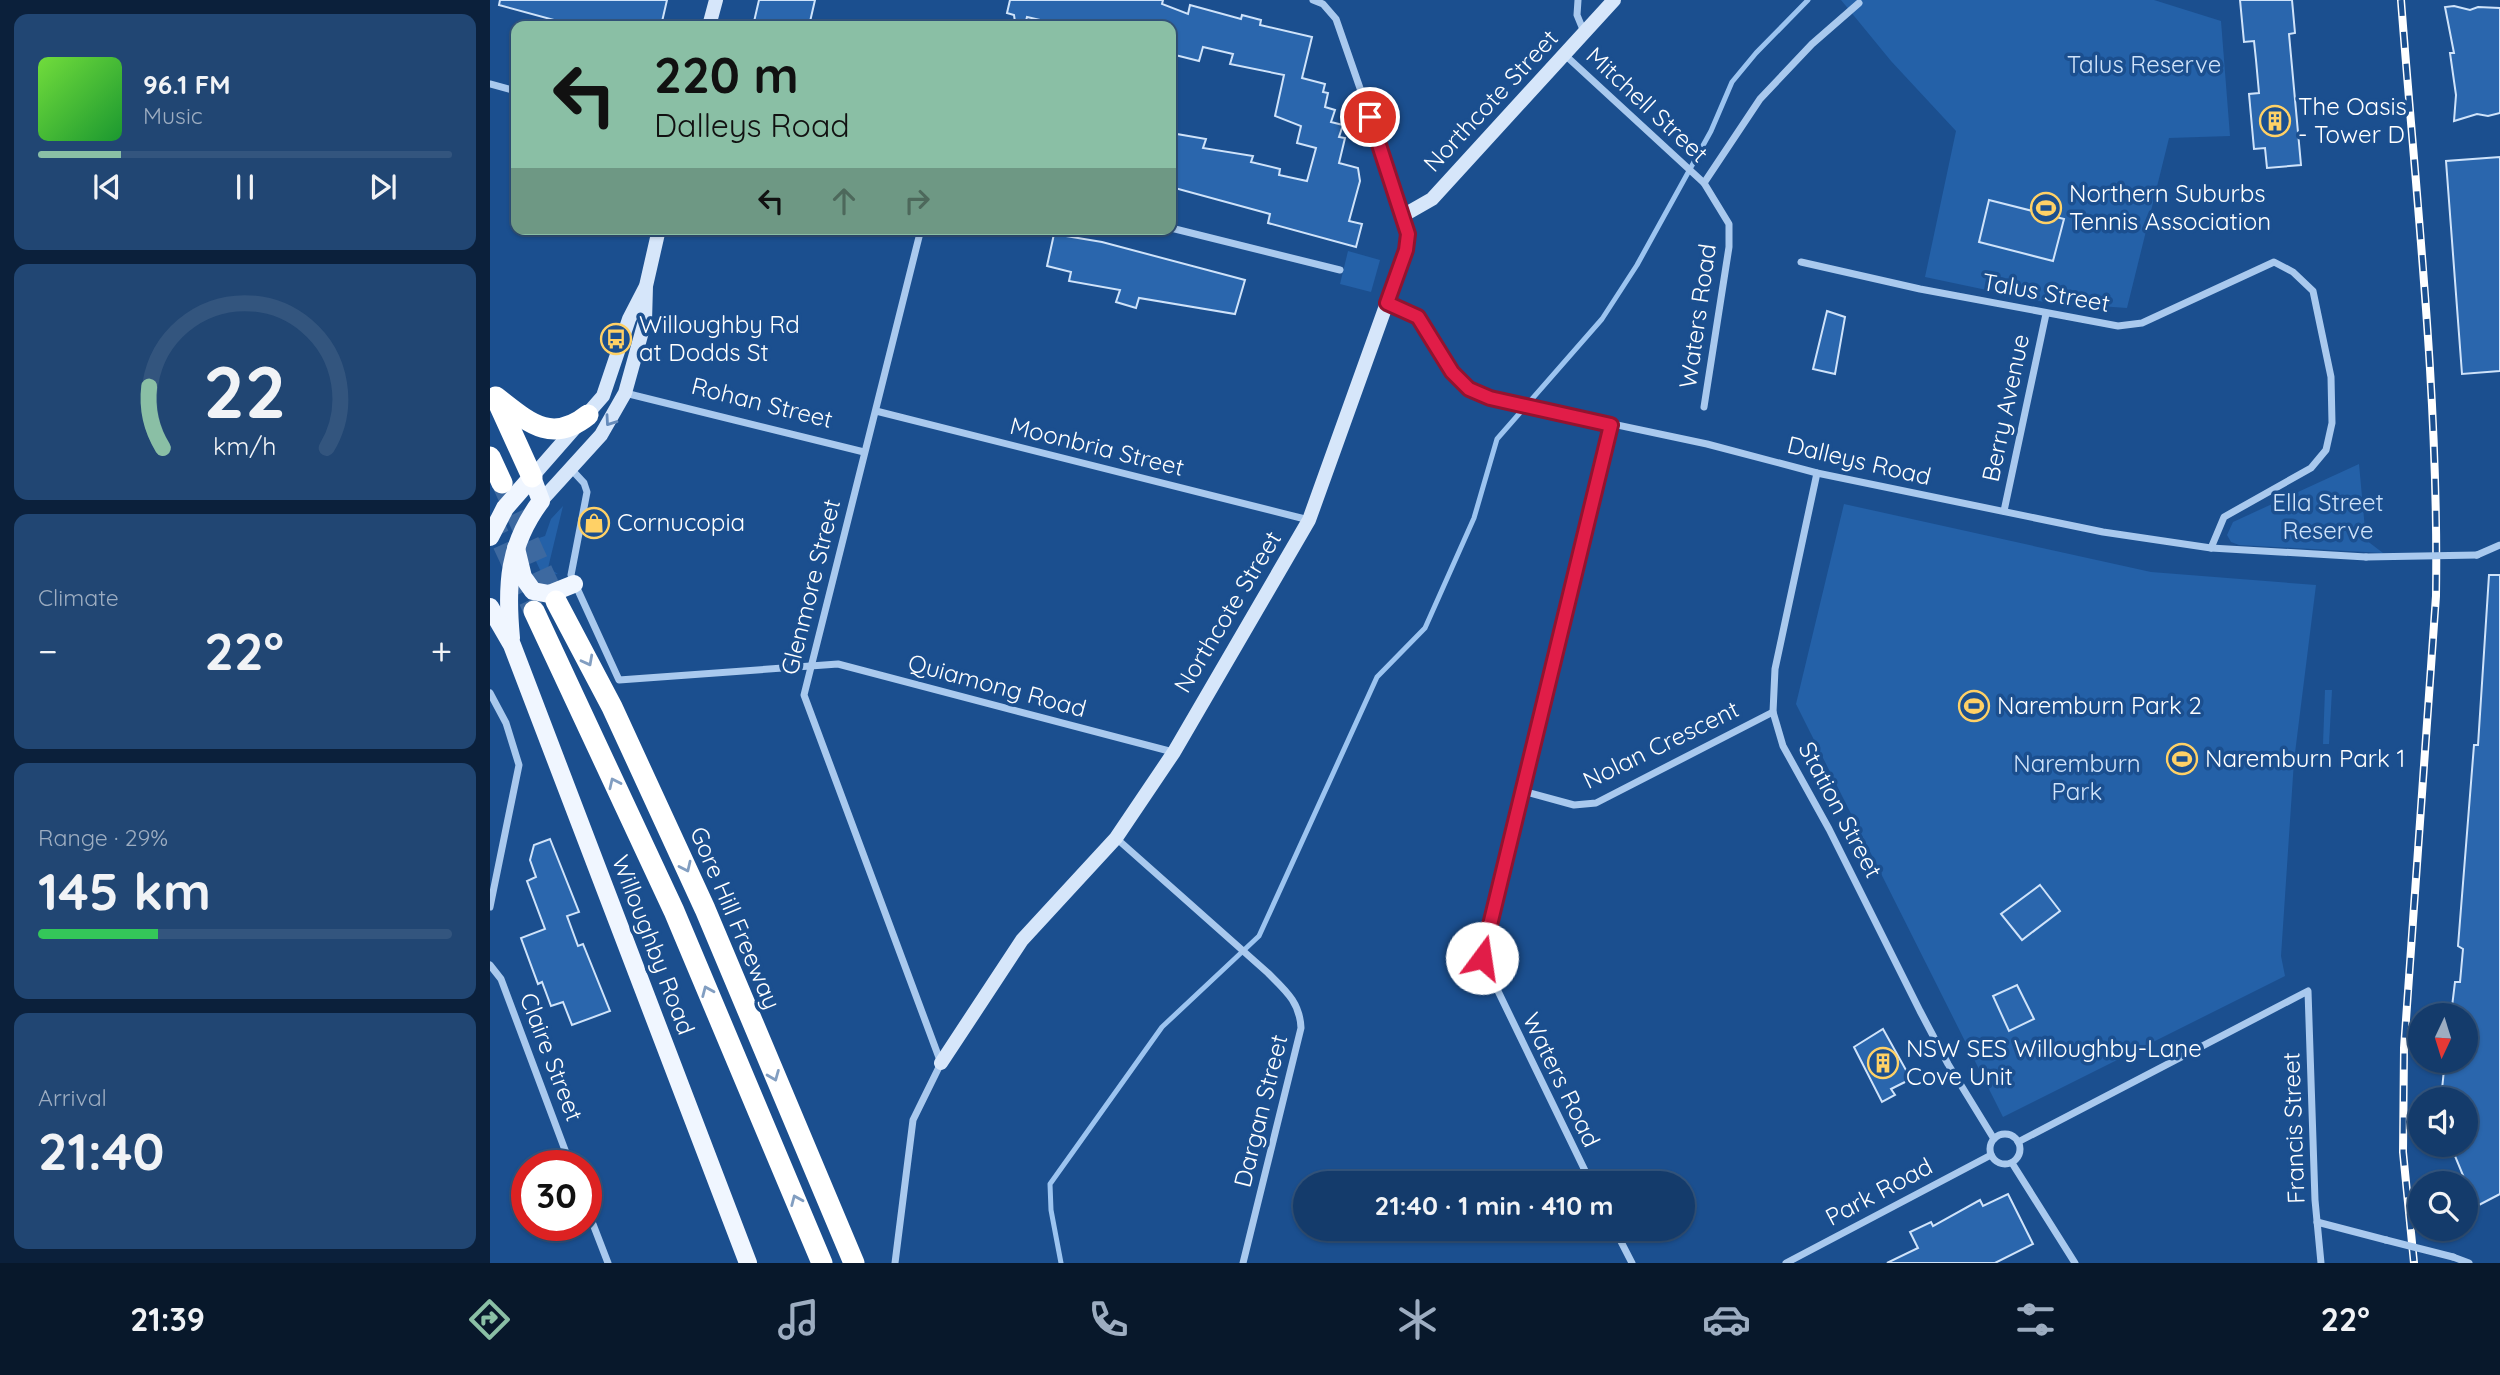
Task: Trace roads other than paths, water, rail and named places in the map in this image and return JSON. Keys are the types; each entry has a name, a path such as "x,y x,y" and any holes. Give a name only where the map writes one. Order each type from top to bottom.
{"highway":[{"path":"493,392 544,428 566,428 588,415"},
{"path":"493,392 532,477"},
{"path":"490,457 502,483"},
{"name":"Gore Hill Freeway","path":"556,601 612,707 705,909 854,1263"},
{"path":"534,611 674,911 822,1263"}],"main road":[{"path":"532,477 541,501"},
{"name":"Willoughby Road","path":"490,537 505,508 532,477"},
{"name":"Willoughby Road","path":"512,645 508,583 516,545 541,501"},
{"path":"516,545 523,577 533,591 549,594 574,584"},
{"name":"Willoughby Road","path":"490,607 512,645 747,1263"}],"street":[{"path":"710,21 716,0"},
{"path":"1314,0 1323,4 1336,19 1404,215"},
{"name":"Mitchell Street","path":"1578,0 1577,15 1584,33"},
{"name":"Northcote Street","path":"895,1263 912,1120 941,1063 1022,940 1116,838 1174,752 1309,520 1406,250 1408,234 1404,215 1432,199 1614,0"},
{"path":"1704,183 1760,99 1812,44 1859,3"},
{"name":"Mitchell Street","path":"1565,55 1704,183"},
{"path":"490,84 511,90"},
{"name":"Waters Road","path":"1704,183 1730,223 1729,247 1704,407"},
{"path":"1176,229 1340,270"},
{"name":"Willoughby Road","path":"541,501 606,428 625,393 645,321 646,286 658,235"},
{"name":"Glenmore Street","path":"919,235 804,695 941,1063"},
{"name":"Talus Street","path":"1801,262 2046,314 2118,326 2142,323 2274,262 2293,272 2313,291 2325,336 2331,377 2332,423 2326,450 2311,468 2224,517 2211,548"},
{"name":"Willoughby Road","path":"532,477 588,415 608,387 629,319 646,286"},
{"name":"Dalleys Road","path":"1387,303 1418,317 1452,372 1469,389 1490,398 1817,473 2103,532 2211,548 2366,558 2477,555 2500,545"},
{"name":"Berry Avenue","path":"2004,511 2046,314"},
{"name":"Rohan Street","path":"608,387 864,452"},
{"name":"Moonbria Street","path":"876,411 1309,520"},
{"name":"Waters Road","path":"1585,1171 1482,958 1611,425"},
{"path":"571,469 584,483 587,492 571,572 574,584"},
{"name":"Station Street","path":"1817,473 1775,669 1773,712 1783,746 1829,829 1920,1011 1948,1064 1994,1139"},
{"name":"Quiamong Road","path":"574,584 619,680 838,664 1174,752"},
{"path":"490,694 506,723 519,765 518,783 490,907"},
{"name":"Nolan Crescent","path":"1523,791 1574,805 1597,803 1773,712"},
{"name":"Dargan Street","path":"1116,838 1292,996 1301,1012 1296,1051 1243,1263"},
{"name":"Claire Street","path":"490,965 501,979 565,1150"},
{"name":"Francis Street","path":"2018,1142 2308,991 2321,1263"},
{"path":"2006,1134 2018,1142 2019,1154 2012,1163 1998,1163 1991,1155 1994,1139 2006,1134"},
{"name":"Park Road","path":"1786,1263 1991,1155"},
{"path":"2012,1163 2075,1263"},
{"path":"2317,1222 2469,1263"},
{"path":"600,1241 608,1263"},
{"path":"1621,1241 1632,1263"}],"waterway":[{"path":"1061,1263 1051,1210 1050,1184 1162,1027 1259,936 1377,677 1425,628 1474,518 1497,439 1602,319 1637,265 1711,131 1732,82 1756,53 1808,0"}],"tunnel":[{"path":"503,485 556,601"},
{"path":"490,516 534,611"}],"railway":[{"path":"2401,0 2430,372 2436,521 2436,596 2404,1048 2403,1152 2414,1263"}],"place":[{"name":"The Oasis - Tower D","path":"2275,121"},
{"name":"Northern Suburbs Tennis Association","path":"2046,208"},
{"name":"Willoughby Rd at Dodds St","path":"616,339"},
{"name":"Cornucopia","path":"594,523"},
{"name":"Naremburn Park 2","path":"1974,706"},
{"name":"Naremburn Park 1","path":"2182,759"},
{"name":"NSW SES Willoughby-Lane Cove Unit","path":"1883,1063"}],"park label":[{"name":"Talus Reserve","path":"2144,65"},
{"name":"Ella Street Reserve","path":"2328,517"},
{"name":"Naremburn Park","path":"2077,778"}]}
